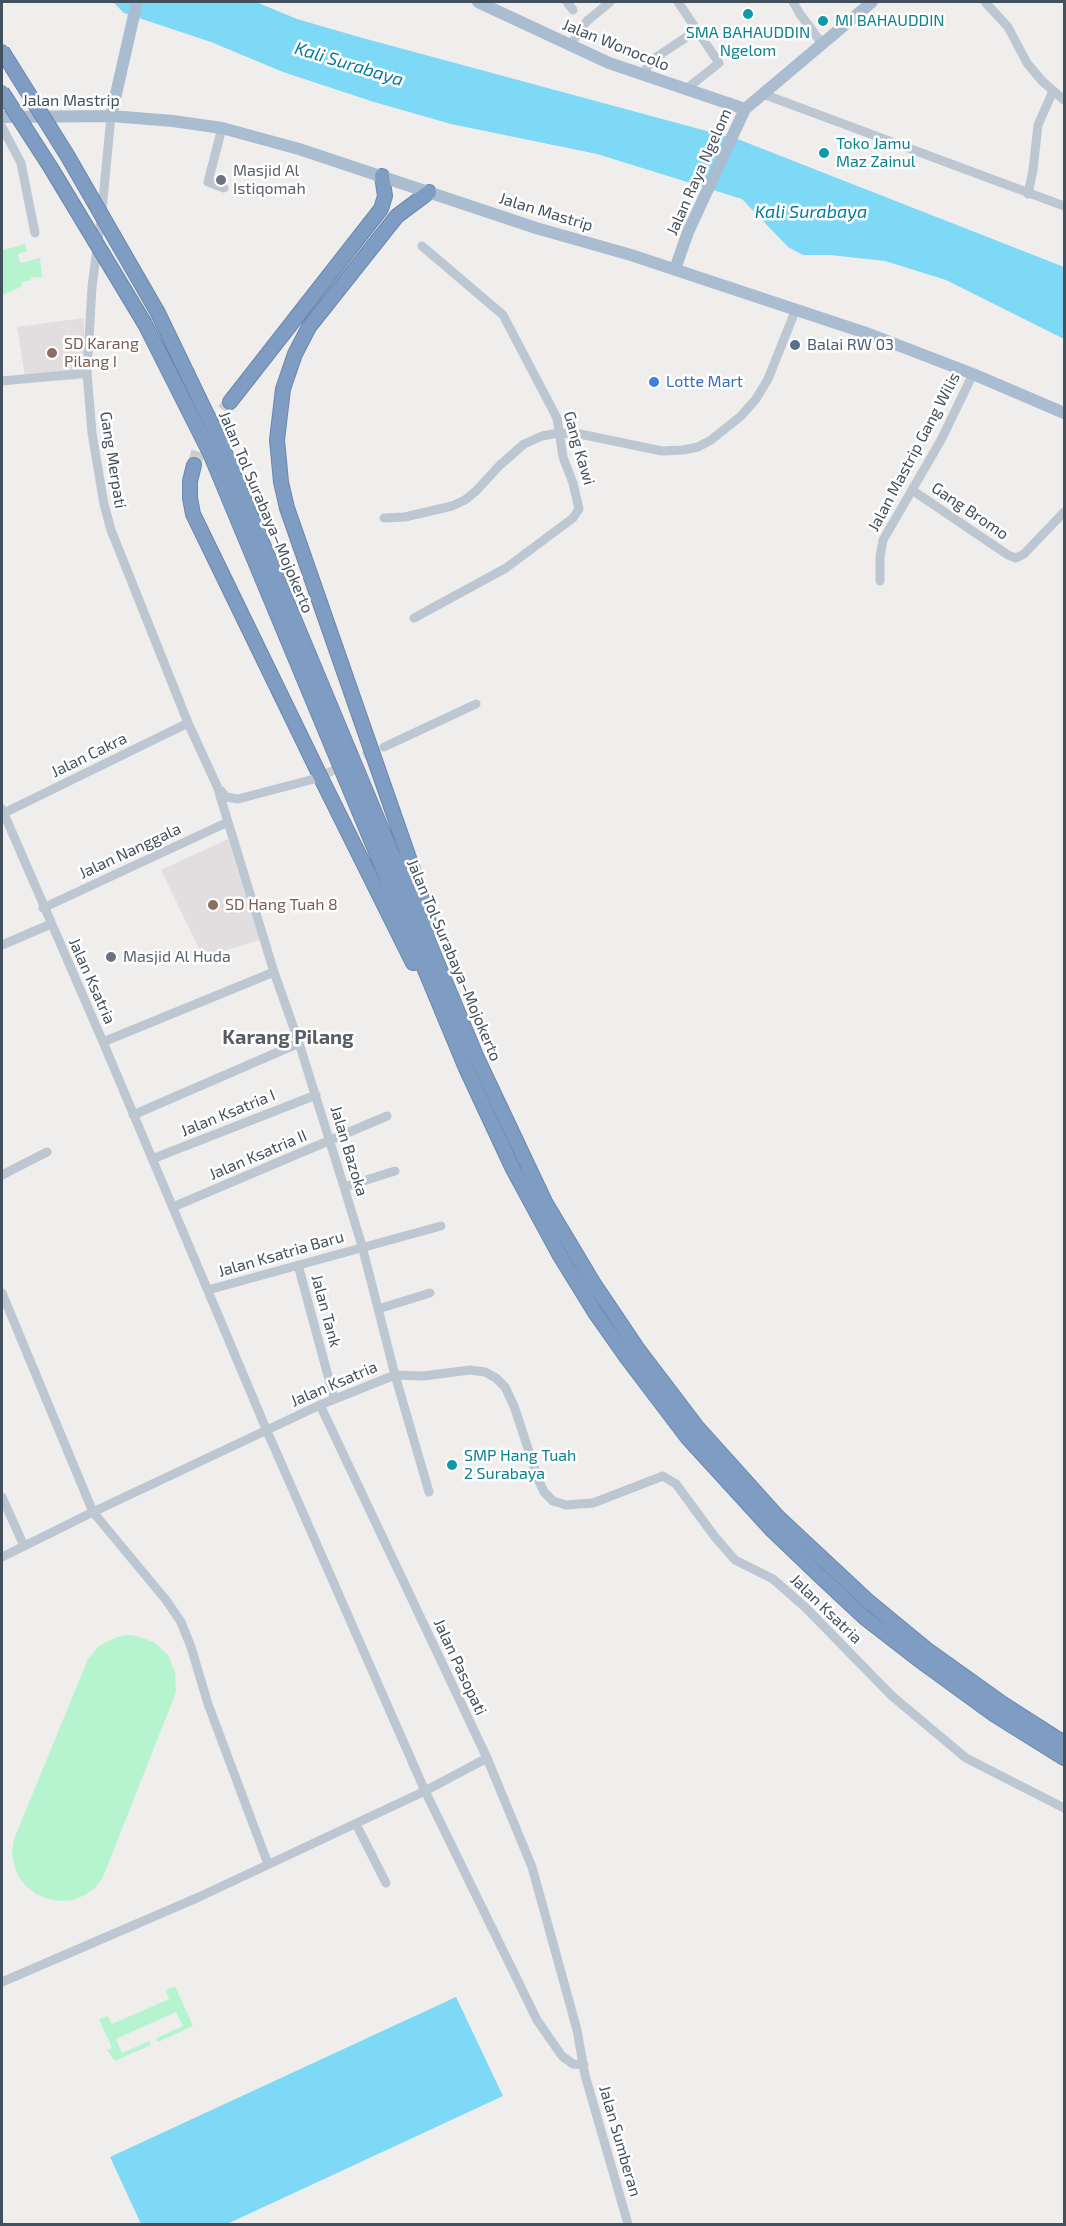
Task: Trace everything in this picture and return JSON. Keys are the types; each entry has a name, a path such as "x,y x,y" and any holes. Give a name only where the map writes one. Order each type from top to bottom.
{"highway":[{"name":"Jalan Tol Surabaya–Mojokerto","path":"2,51 68,155 158,313 222,446 477,1058 545,1202 594,1284 637,1348 697,1427 778,1517 861,1595 999,1710"},
{"name":"Jalan Tol Surabaya–Mojokerto","path":"2,92 145,324 210,453 449,1028 513,1169 559,1254 627,1358 687,1437 772,1530 865,1618 1038,1736 1065,1758"},
{"path":"230,402 381,209 385,196 382,176"},
{"path":"429,192 397,216 309,327 295,354 283,389 277,440 281,482 287,508 418,884 450,993"},
{"path":"194,465 190,482 193,514 325,786 411,958 449,1028"},
{"name":"Jalan Tol Surabaya–Mojokerto","path":"1038,1736 1065,1743"}],"main road":[{"path":"111,116 137,2"},
{"name":"Jalan Wonocolo","path":"478,2 609,63 745,109"},
{"name":"Jalan Raya Ngelom","path":"675,269 688,232 745,109 872,2"},
{"name":"Jalan Mastrip","path":"2,117 111,116 173,121 222,128 299,148 536,228 675,269 796,309 973,374 1065,413"}],"street":[{"path":"570,45 600,5 610,2"},
{"path":"678,2 719,63 685,90"},
{"path":"793,2 823,45"},
{"path":"985,2 1008,27 1027,63 1053,91 1065,100"},
{"path":"642,75 652,60 697,30"},
{"path":"1028,194 1038,125 1053,91"},
{"path":"763,94 1065,206"},
{"name":"Gang Merpati","path":"111,116 92,287 87,374 92,433 104,504 111,530 188,723 217,786 228,822"},
{"path":"2,127 21,163 35,233"},
{"path":"222,128 208,182 224,188"},
{"name":"Gang Kawi","path":"414,618 506,568 577,513 579,502 562,457 557,418 503,315 422,246"},
{"path":"384,518 405,517 452,506 476,491 524,444 542,436 558,433 607,438 662,451 698,447 741,417 768,379 796,309"},
{"path":"2,381 87,374"},
{"name":"Jalan Mastrip Gang Wilis","path":"880,581 883,540 941,440 973,374"},
{"name":"Gang Bromo","path":"912,490 1008,555 1016,558 1024,554 1065,512"},
{"path":"384,747 476,704"},
{"name":"Jalan Cakra","path":"2,813 188,723"},
{"path":"217,786 226,798 238,799 314,779"},
{"name":"Jalan Ksatria","path":"2,813 103,1042 267,1431 425,1791 537,2020 562,2056 573,2064 584,2065"},
{"name":"Jalan Nanggala","path":"43,908 228,822"},
{"name":"Jalan Bazoka","path":"228,822 362,1246 395,1375 429,1492"},
{"path":"2,945 51,924"},
{"path":"103,1042 274,972"},
{"path":"133,1115 299,1043"},
{"name":"Jalan Ksatria I","path":"152,1159 316,1095"},
{"name":"Jalan Ksatria II","path":"173,1207 387,1116"},
{"path":"2,1175 47,1152"},
{"path":"344,1187 395,1171"},
{"name":"Jalan Ksatria Baru","path":"208,1290 441,1226"},
{"name":"Jalan Tank","path":"298,1266 334,1398"},
{"path":"2,1293 93,1512 166,1600 181,1622 191,1647 207,1704 268,1864"},
{"path":"378,1309 430,1293"},
{"name":"Jalan Ksatria","path":"267,1431 334,1398 395,1375 423,1376 470,1370 485,1372 505,1387 514,1406 538,1479 544,1492 553,1501 566,1505 593,1503 663,1476 676,1484 735,1560 773,1579 805,1607 892,1696 966,1758 1065,1808"},
{"name":"Jalan Pasopati","path":"320,1405 487,1758 531,1867 555,1949"},
{"path":"2,1557 267,1431"},
{"path":"2,1497 24,1546"},
{"path":"2,1982 171,1910 425,1791 487,1758"},
{"path":"356,1824 386,1883"},
{"name":"Jalan Sumberan","path":"555,1949 628,2224"}],"shaded area":[{"name":"SD Karang Pilang I","path":"84,318 84,379 26,383 17,327"},
{"name":"SD Hang Tuah 8","path":"228,839 260,940 203,957 161,870"}],"green space":[{"path":"25,244 27,251 18,254 20,263 40,258 42,277 22,282 21,287 2,295 2,250"},
{"path":"127,1635 154,1642 168,1655 175,1672 176,1691 103,1877 95,1888 73,1900 48,1899 36,1894 18,1876 12,1851 14,1839 88,1659 100,1645"},
{"path":"175,1986 193,2026 158,2042 156,2038 183,2026 176,2012 116,2039 122,2053 149,2041 151,2045 115,2061 107,2050 112,2048 99,2019 108,2016 112,2024 169,1999 166,1990"}],"water":[{"name":"Kali Surabaya","path":"113,2 256,2 297,19 359,37 740,140 1064,267 1064,339 946,280 885,261 830,255 803,255 788,247 742,199 597,154 451,124 374,102 283,72 211,42 124,13"},
{"path":"456,1997 503,2096 227,2224 141,2224 110,2157"}],"tunnel":[{"path":"194,465 200,446 230,402"},
{"path":"315,779 376,750"}],"place":[{"name":"SMA BAHAUDDIN Ngelom","path":"748,14"},
{"name":"MI BAHAUDDIN","path":"823,21"},
{"name":"Toko Jamu Maz Zainul","path":"824,153"},
{"name":"Masjid Al Istiqomah","path":"221,180"},
{"name":"Balai RW 03","path":"795,345"},
{"name":"SD Karang Pilang I","path":"52,353"},
{"name":"Lotte Mart","path":"654,382"},
{"name":"SD Hang Tuah 8","path":"213,905"},
{"name":"Masjid Al Huda","path":"111,957"},
{"name":"SMP Hang Tuah 2 Surabaya","path":"452,1465"}],"district":[{"name":"Karang Pilang","path":"288,1037"}]}
